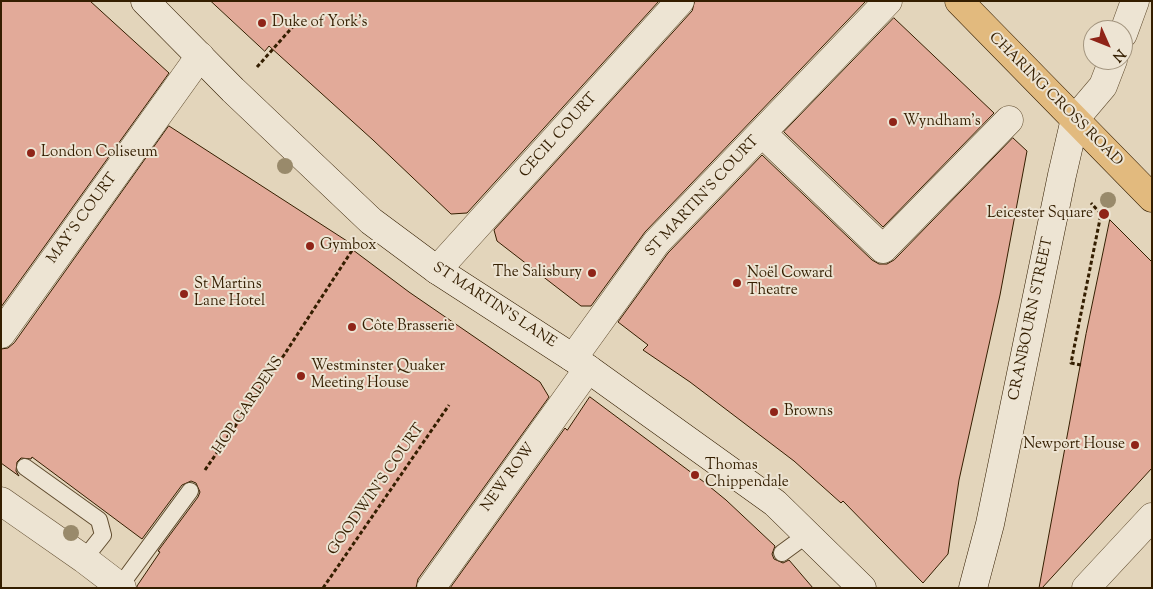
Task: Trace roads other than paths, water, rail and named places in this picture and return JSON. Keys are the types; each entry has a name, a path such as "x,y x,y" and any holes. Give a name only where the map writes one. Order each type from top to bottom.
{"main road":[{"name":"CHARING CROSS ROAD","path":"959,1 1152,198"}],"street":[{"name":"ST MARTIN'S LANE","path":"145,1 233,90 371,221 437,270 581,364 775,503 862,588"},
{"name":"CECIL COURT","path":"437,270 680,1"},
{"name":"ST MARTIN'S COURT","path":"581,364 656,243 888,1"},
{"path":"1128,20 1135,1"},
{"name":"MAY'S COURT","path":"1,334 200,56"},
{"name":"CRANBOURN STREET","path":"974,588 990,524 1075,119 1104,86 1110,70"},
{"name":"ST MARTIN'S COURT","path":"762,133 883,249 1009,120"},
{"name":"NEW ROW","path":"430,588 581,364"},
{"path":"1,501 121,587"},
{"path":"1086,588 1152,517"}],"lane":[{"path":"25,467 99,520 103,535 84,559"},
{"path":"121,587 190,492"},
{"path":"782,553 808,534"}],"place":[{"name":"Duke of York's","path":"262,23"},
{"name":"Wyndham's","path":"893,122"},
{"name":"London Coliseum","path":"31,153"},
{"name":"Leicester Square","path":"1104,214"},
{"name":"Gymbox","path":"310,246"},
{"name":"The Salisbury","path":"592,273"},
{"name":"Noël Coward Theatre","path":"737,283"},
{"name":"St Martins Lane Hotel","path":"184,294"},
{"name":"Côte Brasserie","path":"352,327"},
{"name":"Westminster Quaker Meeting House","path":"301,376"},
{"name":"Browns","path":"774,412"},
{"name":"Newport House","path":"1135,445"},
{"name":"Thomas Chippendale","path":"695,475"}]}
